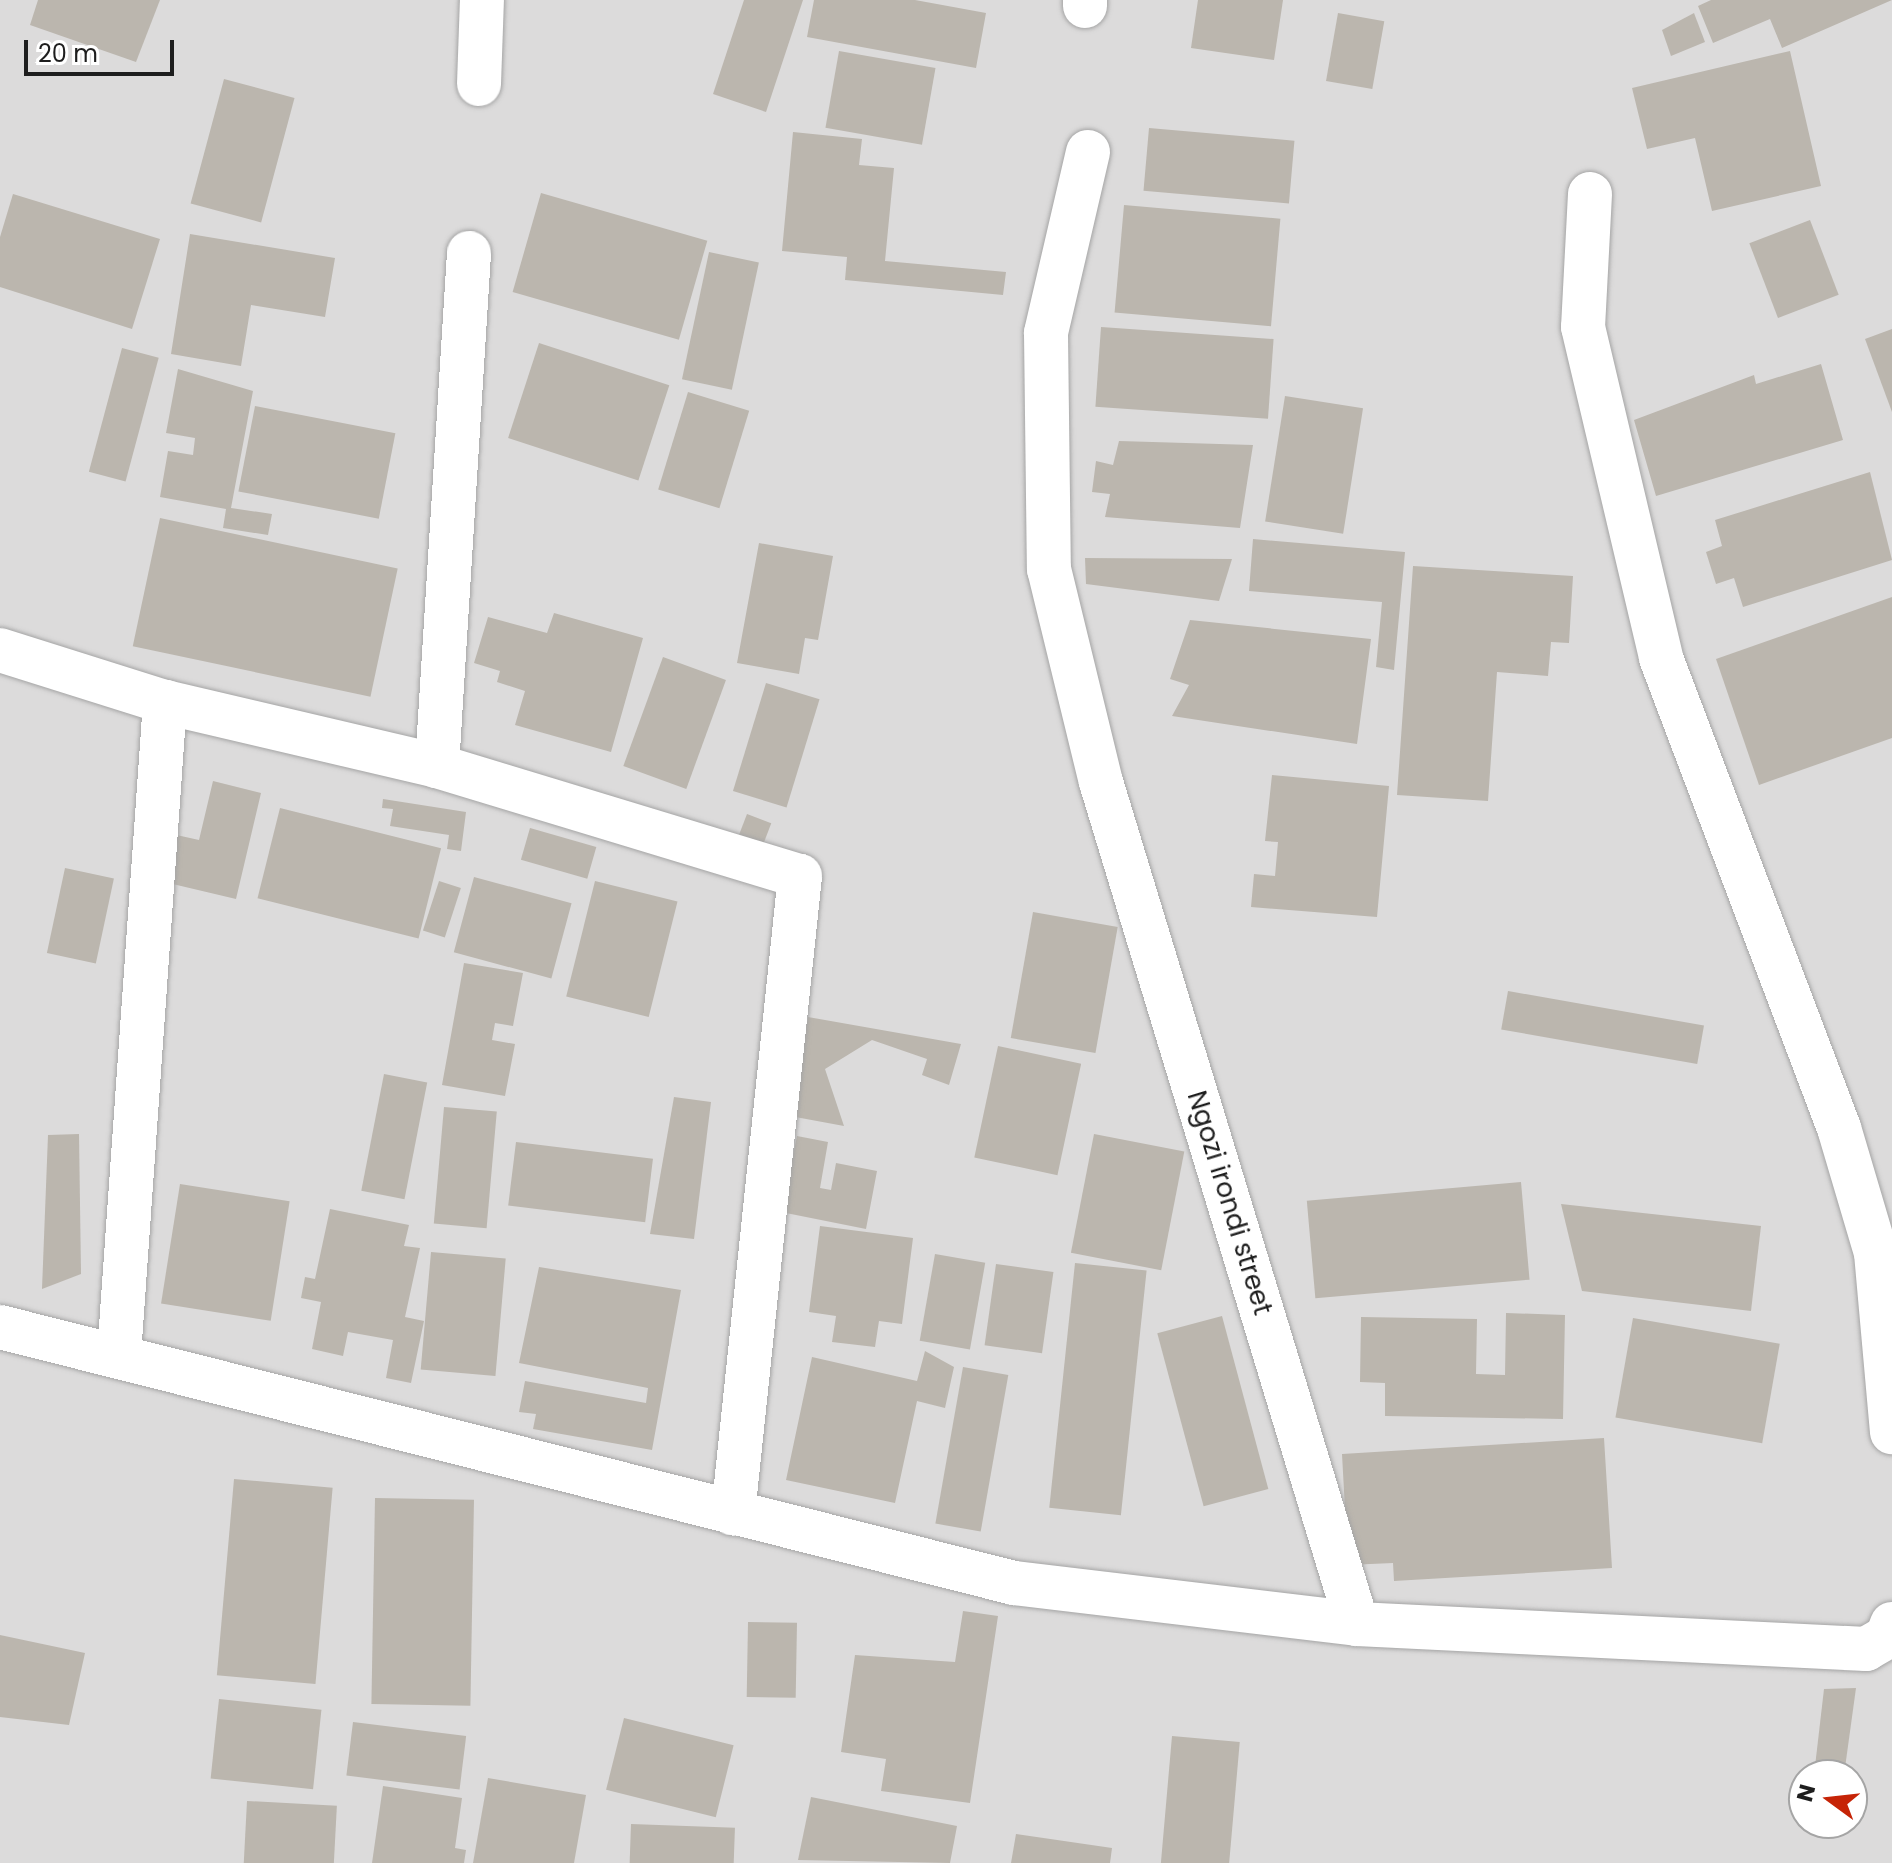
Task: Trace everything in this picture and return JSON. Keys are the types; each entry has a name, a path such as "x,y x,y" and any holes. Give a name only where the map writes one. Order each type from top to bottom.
{"street":[{"path":"479,84 482,0"},
{"name":"Ngozi irondi street","path":"1088,152 1046,333 1049,569 1101,782 1357,1624"},
{"path":"1590,194 1583,327 1661,658 1839,1128 1876,1253 1891,1370 1892,1432"},
{"path":"437,766 469,253"},
{"path":"0,650 165,702 437,766 800,876 733,1513"},
{"path":"119,1355 165,702"},
{"path":"0,1327 1014,1583 1357,1624 1866,1649 1887,1637 1892,1624"}],"shaded area":[{"path":"0,0 1892,0 1892,1863 0,1863"}],"building":[{"path":"38,0 160,0 136,62 30,25"},
{"path":"744,0 803,0 766,112 713,94"},
{"path":"814,0 915,0 986,13 976,68 807,37"},
{"path":"1198,0 1283,0 1274,60 1191,48"},
{"path":"1711,0 1892,0 1782,48 1770,19 1713,43 1698,6"},
{"path":"1338,13 1384,21 1372,89 1326,81"},
{"path":"1694,13 1705,42 1671,56 1662,30"},
{"path":"839,51 936,68 922,145 825,128"},
{"path":"1790,51 1821,186 1712,211 1695,138 1647,149 1632,88"},
{"path":"224,79 295,98 261,222 191,204"},
{"path":"1149,128 1294,141 1289,203 1144,191"},
{"path":"793,132 862,139 859,165 894,168 885,261 1006,272 1003,295 845,280 847,257 782,251"},
{"path":"541,193 707,241 679,340 513,292"},
{"path":"13,194 160,239 132,329 0,287 0,237"},
{"path":"1124,205 1280,219 1271,326 1115,313"},
{"path":"1810,220 1839,295 1778,318 1749,243"},
{"path":"190,234 335,258 325,317 251,305 241,366 171,354"},
{"path":"709,252 759,263 732,390 682,379"},
{"path":"1101,327 1274,339 1268,419 1095,407"},
{"path":"1892,329 1892,412 1865,339"},
{"path":"539,343 669,385 638,480 508,438"},
{"path":"122,348 159,358 126,481 89,472"},
{"path":"1821,364 1843,440 1656,496 1634,420 1754,375 1756,384"},
{"path":"178,369 253,391 231,508 272,514 268,535 223,528 226,509 160,497 168,451 193,455 195,438 166,433"},
{"path":"688,392 749,411 719,508 658,490"},
{"path":"1285,396 1363,408 1343,534 1265,521"},
{"path":"255,406 395,433 379,519 238,491"},
{"path":"1119,441 1253,445 1240,528 1105,517 1110,494 1092,492 1096,461 1113,465"},
{"path":"1870,472 1892,560 1743,607 1734,578 1716,584 1706,552 1722,546 1715,520"},
{"path":"160,518 398,569 370,697 133,646"},
{"path":"1253,539 1405,552 1394,670 1376,667 1382,602 1249,591"},
{"path":"759,543 833,556 818,640 805,638 799,674 737,663"},
{"path":"1085,558 1232,559 1219,601 1086,584"},
{"path":"1413,566 1573,576 1569,643 1551,642 1548,676 1497,672 1488,801 1397,795"},
{"path":"1892,597 1892,738 1759,785 1716,659"},
{"path":"554,613 643,638 611,752 515,725 525,691 497,682 500,671 474,663 488,617 547,633"},
{"path":"1190,620 1371,639 1357,744 1172,716 1189,685 1170,679"},
{"path":"663,657 726,680 686,789 623,766"},
{"path":"766,683 820,699 787,807 733,791"},
{"path":"1272,775 1389,786 1377,917 1251,907 1254,874 1275,876 1278,842 1265,841"},
{"path":"213,781 261,793 236,899 160,881 172,834 199,840"},
{"path":"383,799 466,812 461,851 447,849 449,835 390,826 393,809 382,808"},
{"path":"280,808 441,848 419,938 258,898"},
{"path":"747,814 771,823 760,852 736,843"},
{"path":"530,828 596,847 587,879 521,860"},
{"path":"65,868 114,878 96,963 47,953"},
{"path":"474,877 572,903 551,978 454,952"},
{"path":"439,881 461,888 445,938 423,930"},
{"path":"595,881 677,902 649,1017 566,996"},
{"path":"1033,912 1118,927 1095,1053 1011,1038"},
{"path":"464,963 523,973 513,1026 495,1023 492,1040 515,1044 505,1096 442,1085"},
{"path":"1508,991 1704,1026 1697,1064 1501,1029"},
{"path":"808,1017 961,1044 949,1085 922,1075 927,1059 872,1040 825,1069 844,1126 790,1116"},
{"path":"998,1046 1081,1064 1057,1175 974,1158"},
{"path":"384,1074 427,1082 404,1199 361,1191"},
{"path":"674,1097 711,1102 694,1239 650,1234"},
{"path":"444,1107 497,1112 487,1228 434,1224"},
{"path":"79,1134 81,1274 42,1289 48,1135"},
{"path":"1094,1134 1184,1152 1161,1270 1071,1253"},
{"path":"797,1136 828,1142 820,1188 831,1190 836,1163 877,1171 866,1229 781,1212"},
{"path":"516,1142 653,1159 645,1222 508,1206"},
{"path":"1521,1182 1530,1280 1315,1298 1307,1201"},
{"path":"180,1184 290,1201 271,1321 161,1304"},
{"path":"1561,1204 1761,1226 1751,1311 1582,1291"},
{"path":"330,1209 409,1225 404,1246 420,1248 405,1317 424,1321 411,1383 386,1378 393,1340 348,1332 343,1356 312,1349 321,1302 301,1298 305,1277 315,1279"},
{"path":"820,1226 913,1238 902,1324 879,1321 875,1347 832,1342 836,1316 809,1312"},
{"path":"431,1252 506,1259 495,1376 421,1370"},
{"path":"935,1254 985,1263 970,1350 920,1341"},
{"path":"1075,1263 1147,1271 1121,1515 1049,1508"},
{"path":"996,1264 1053,1272 1042,1353 985,1345"},
{"path":"539,1267 681,1290 652,1450 533,1429 536,1414 519,1412 525,1381 646,1403 648,1388 519,1363"},
{"path":"1506,1313 1565,1315 1563,1419 1385,1416 1385,1383 1360,1382 1361,1317 1477,1319 1476,1374 1505,1375"},
{"path":"1222,1316 1268,1489 1204,1506 1157,1333"},
{"path":"1633,1318 1780,1344 1762,1443 1615,1417"},
{"path":"925,1351 954,1367 945,1408 917,1401 895,1503 786,1480 812,1357 917,1381"},
{"path":"963,1367 1008,1375 981,1532 935,1524"},
{"path":"1604,1438 1612,1568 1394,1581 1393,1563 1348,1565 1342,1454"},
{"path":"234,1479 333,1488 315,1684 217,1675"},
{"path":"375,1498 474,1500 470,1706 371,1704"},
{"path":"963,1611 998,1616 970,1803 881,1791 886,1759 841,1752 855,1655 955,1662"},
{"path":"748,1622 797,1623 796,1698 747,1697"},
{"path":"0,1635 85,1653 69,1725 0,1717"},
{"path":"1856,1688 1846,1759 1816,1759 1824,1689"},
{"path":"219,1699 321,1710 313,1789 211,1779"},
{"path":"624,1718 734,1745 716,1817 606,1790"},
{"path":"353,1722 466,1736 460,1789 346,1776"},
{"path":"1172,1736 1240,1742 1229,1863 1161,1863"},
{"path":"488,1778 586,1795 574,1863 473,1863"},
{"path":"383,1786 462,1798 455,1848 466,1850 464,1863 372,1863"},
{"path":"811,1797 957,1826 950,1863 798,1860"},
{"path":"247,1801 337,1806 334,1863 244,1863"},
{"path":"631,1824 735,1828 734,1863 630,1863"},
{"path":"1016,1834 1112,1848 1110,1863 1011,1863"}]}
